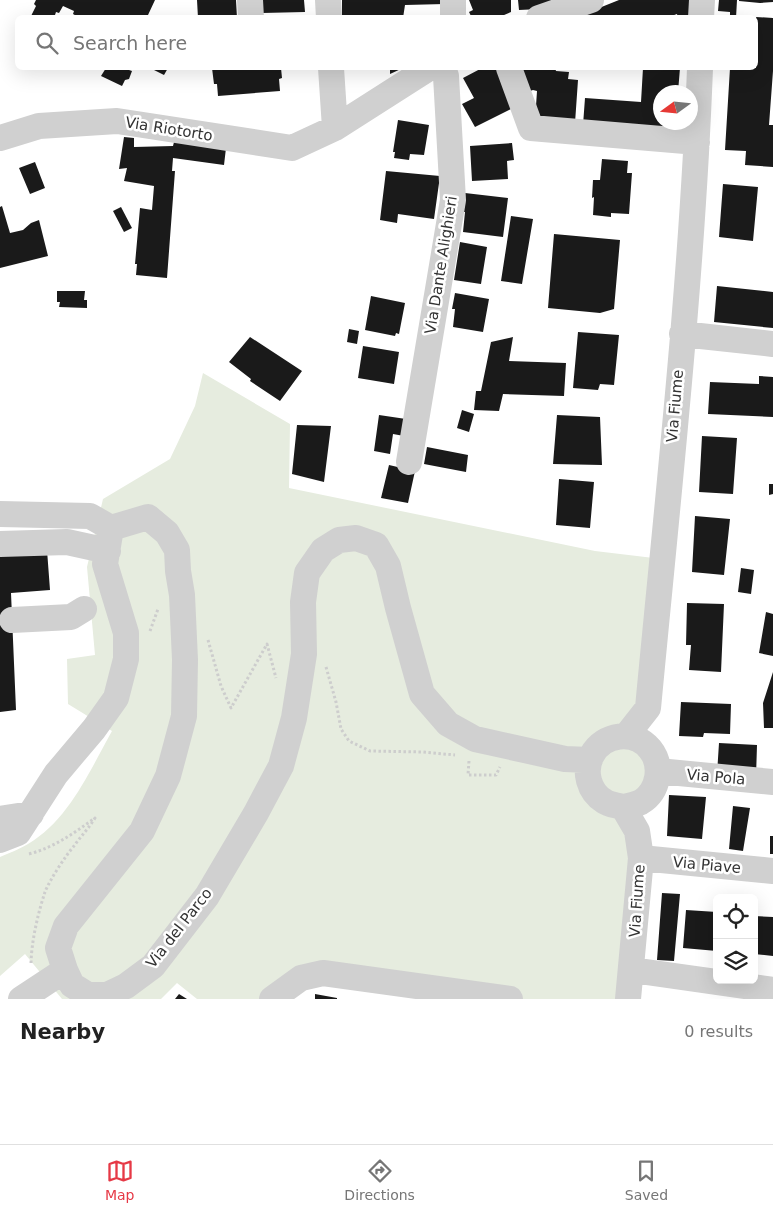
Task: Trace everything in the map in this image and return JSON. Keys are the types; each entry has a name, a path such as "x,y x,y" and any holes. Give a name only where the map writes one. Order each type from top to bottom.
{"street":[{"path":"250,0 251,15"},
{"path":"328,0 329,15"},
{"path":"453,0 453,15"},
{"path":"548,15 591,0"},
{"path":"701,15 702,0"},
{"path":"331,70 335,128"},
{"name":"Via Riotorto","path":"0,138 39,126 117,121 292,148 335,128 426,70"},
{"name":"Via Dante Alighieri","path":"409,462 453,200 446,76 444,70"},
{"path":"510,70 532,128 697,142"},
{"name":"Via Fiume","path":"626,736 648,708 682,334 697,142 700,70"},
{"path":"0,155 39,126"},
{"path":"682,334 773,344"},
{"path":"0,514 90,516 104,553 126,633 126,659 116,698 94,729 56,774 18,833 3,832"},
{"name":"Via del Parco","path":"104,553 148,517 166,533 177,550 186,660 184,716 168,776 142,831 66,926 58,948 72,985 88,995 107,995 126,986 153,966 207,896 256,813 281,766 294,718 304,654 303,602 307,572 323,550 339,540 356,538 376,546 388,566 422,694 448,724 475,739 565,759 589,760"},
{"path":"0,544 67,542 104,553"},
{"path":"12,620 71,617 84,609"},
{"path":"626,736 640,740 650,748 656,759 658,771 656,783 650,793 641,802 623,807 606,802 596,795 590,784 587,772 589,760 594,751 603,742 614,737 626,736"},
{"name":"Via Pola","path":"658,771 773,782"},
{"name":"Via Fiume","path":"623,807 637,831 640,858 632,970 628,999"},
{"name":"Via Piave","path":"640,858 773,871"},
{"path":"30,996 65,970"},
{"path":"632,970 773,990"},
{"path":"272,999 301,978 323,973 510,999"}],"path":[{"path":"3,832 23,855 44,850 58,843 95,818 87,832 74,846 46,890 31,955 30,996"}],"shaded area":[{"path":"203,373 290,424 289,488 595,551 662,559 648,708 641,858 628,999 510,999 323,973 272,999 197,999 177,983 161,999 62,999 25,954 0,976 0,857 28,844 55,822 87,778 112,731 68,704 67,659 95,655 87,567 103,499 170,459 195,406"}],"building":[{"path":"36,0 155,0 148,15 75,15 73,14 74,11 63,6 59,13 56,12 55,15 32,15 36,6 34,4"},
{"path":"197,0 236,0 237,15 198,15"},
{"path":"261,0 304,0 305,12 262,13"},
{"path":"342,0 445,0 445,4 405,5 403,15 342,15"},
{"path":"469,0 511,0 511,12 504,15 470,15 469,12 473,10"},
{"path":"518,0 564,0 540,9 519,10"},
{"path":"619,0 694,0 695,15 582,15"},
{"path":"719,0 737,0 736,15 730,15 730,12 718,11"},
{"path":"739,0 773,0 773,2 760,3"},
{"path":"758,17 773,18 773,71 769,125 773,125 773,167 745,165 746,151 725,150 730,70 758,70"},
{"path":"105,70 132,71 129,79 125,80 122,86 101,76"},
{"path":"154,70 167,70 164,75"},
{"path":"212,70 281,70 282,78 279,79 280,91 218,96 217,84 214,84"},
{"path":"390,70 399,70 390,74"},
{"path":"478,70 501,70 519,105 475,127 462,104 474,98 463,78"},
{"path":"516,70 569,72 568,79 578,80 575,123 535,121 537,91 533,90 524,93"},
{"path":"643,70 680,70 679,85 653,85 653,130 583,125 585,98 641,102"},
{"path":"398,120 429,125 424,155 410,154 409,160 394,158 395,152 393,152"},
{"path":"124,137 134,138 134,147 173,146 174,142 226,148 224,165 173,158 172,171 175,171 167,278 136,275 137,264 135,264 140,208 152,210 154,186 124,181 127,168 119,169"},
{"path":"512,143 514,160 507,161 508,179 472,181 470,146"},
{"path":"602,159 628,161 627,173 632,173 629,214 611,213 611,217 593,215 593,180 600,180"},
{"path":"35,162 45,188 30,194 19,168"},
{"path":"386,171 440,176 434,219 398,214 397,223 380,220"},
{"path":"723,184 758,187 753,241 719,237"},
{"path":"465,193 508,198 503,237 463,232"},
{"path":"2,206 10,233 23,230 31,223 39,220 48,256 0,268 0,207"},
{"path":"121,207 132,228 124,232 113,211"},
{"path":"511,216 533,219 522,284 501,281"},
{"path":"554,234 620,240 614,309 600,313 548,308"},
{"path":"460,242 487,247 481,284 454,280"},
{"path":"717,286 773,292 773,328 714,322"},
{"path":"57,291 85,291 84,300 87,300 87,308 59,307 60,302 57,302"},
{"path":"455,293 489,299 483,332 453,327 455,309 452,309"},
{"path":"371,296 405,303 399,334 396,333 395,336 365,330"},
{"path":"349,329 359,331 357,344 347,342"},
{"path":"578,332 619,335 614,385 600,384 598,390 573,388"},
{"path":"250,337 302,371 280,401 250,381 251,379 229,362"},
{"path":"513,337 509,361 566,363 564,396 503,394 499,411 474,410 476,391 481,391 491,342"},
{"path":"363,346 399,352 394,384 358,378"},
{"path":"759,376 773,377 773,417 708,414 710,382 759,384"},
{"path":"462,410 474,414 469,432 457,428"},
{"path":"379,415 406,419 404,436 393,434 390,454 374,451"},
{"path":"557,415 600,417 602,465 553,464"},
{"path":"297,425 331,426 324,482 292,474"},
{"path":"702,436 737,438 733,494 699,492"},
{"path":"427,447 468,455 466,472 424,464"},
{"path":"389,465 415,471 408,503 381,498"},
{"path":"559,479 594,482 590,528 556,525"},
{"path":"769,484 773,484 773,494 769,495"},
{"path":"695,516 730,519 724,575 692,572"},
{"path":"47,550 50,590 11,593 16,710 0,712 0,553"},
{"path":"741,568 754,570 751,594 738,592"},
{"path":"687,603 724,604 721,672 689,670 691,645 686,645"},
{"path":"766,612 773,614 773,656 759,653"},
{"path":"773,672 773,728 764,728 763,703"},
{"path":"681,702 731,704 730,734 704,733 703,737 679,736"},
{"path":"719,743 757,745 756,777 717,774"},
{"path":"669,795 706,797 702,839 667,836"},
{"path":"733,806 750,808 743,851 729,849"},
{"path":"770,836 773,836 773,854 770,854"},
{"path":"662,893 680,894 674,961 657,960"},
{"path":"686,910 713,912 713,951 683,948"},
{"path":"758,916 773,917 773,956 758,954"},
{"path":"179,994 187,999 175,999"},
{"path":"315,994 337,998 337,999 315,999"}]}
